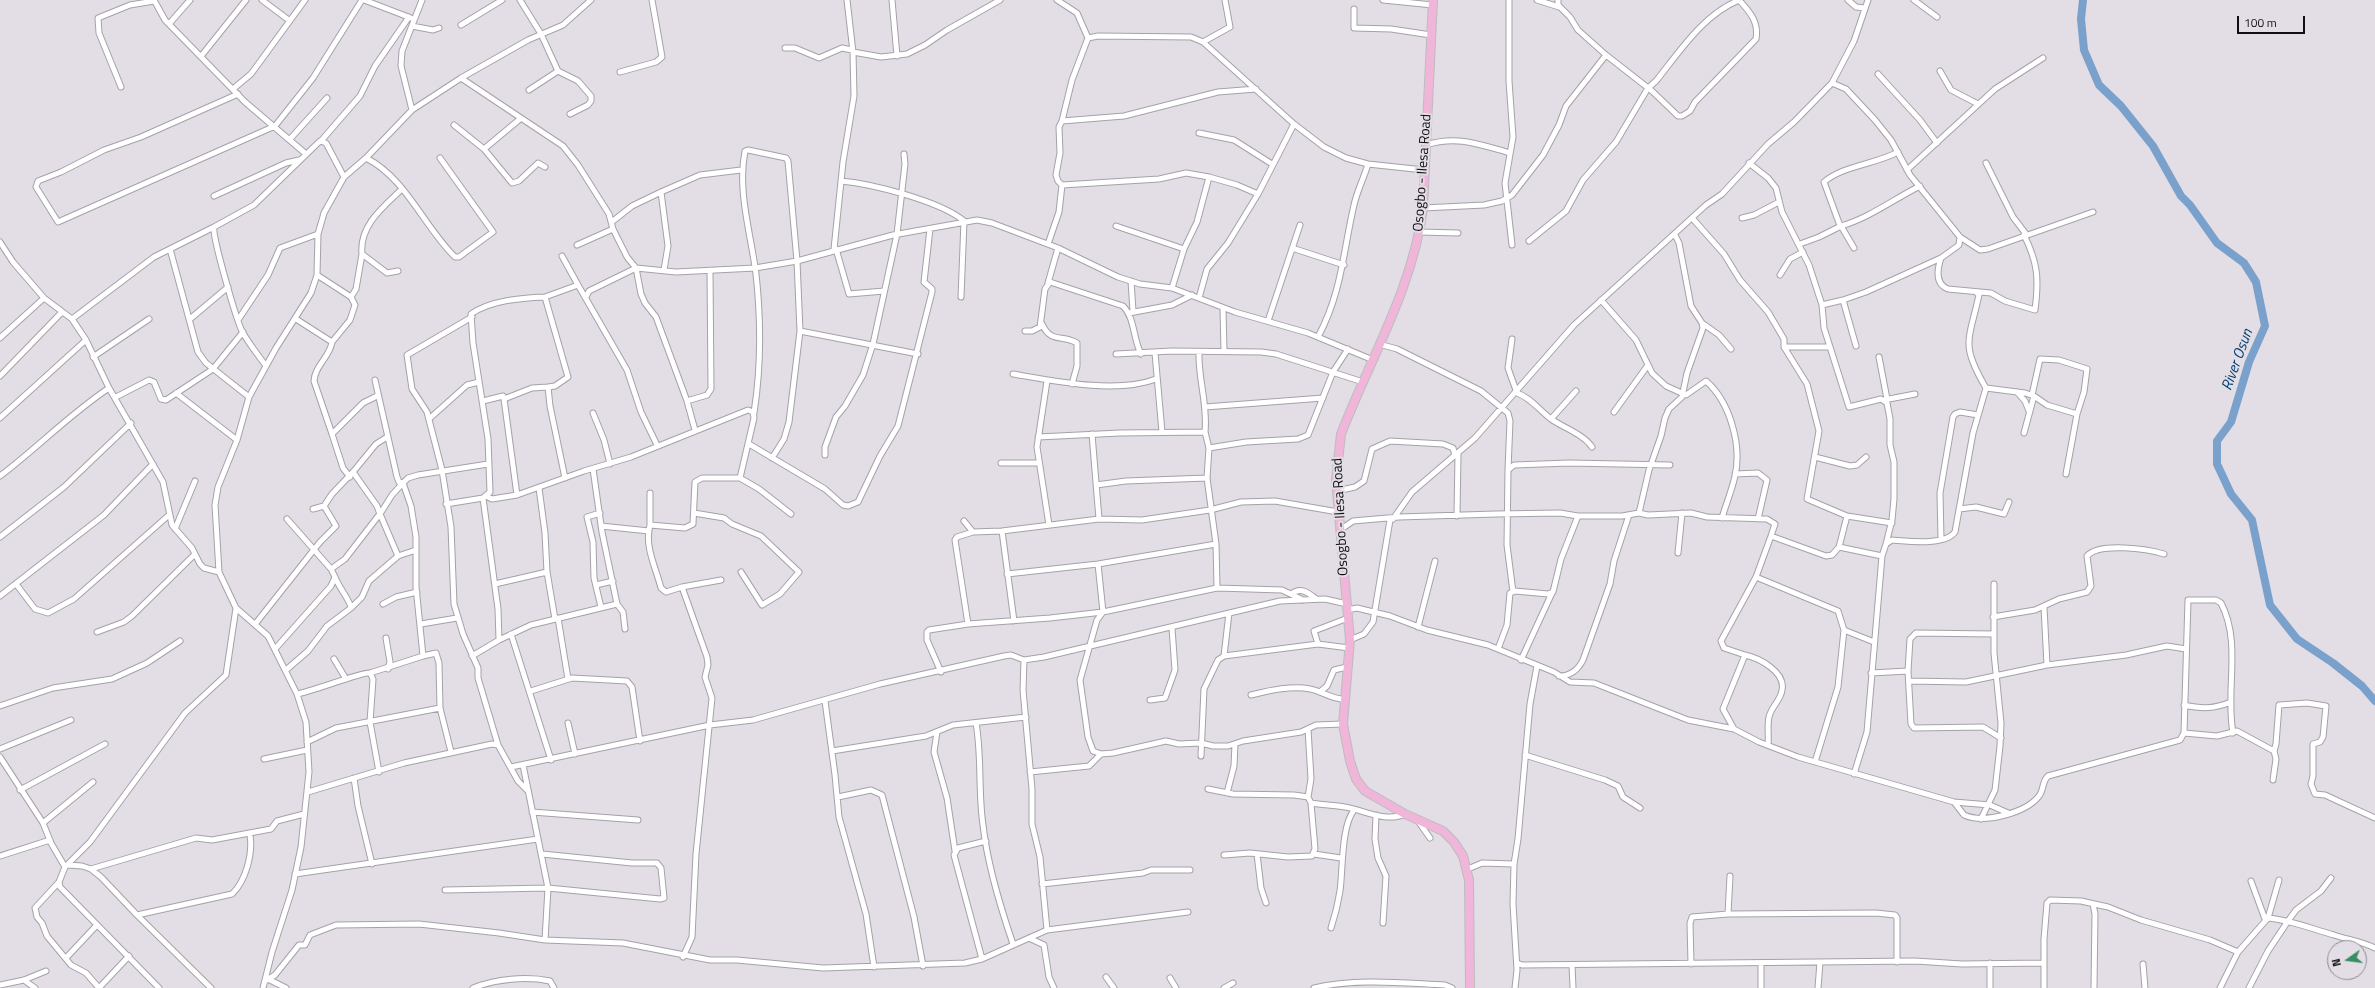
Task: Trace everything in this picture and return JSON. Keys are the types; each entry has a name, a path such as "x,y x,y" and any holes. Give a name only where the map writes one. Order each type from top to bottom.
{"main road":[{"name":"Osogbo - Ilesa Road","path":"1433,3 1423,208 1420,232 1412,262 1373,360 1341,434 1337,458 1338,512 1349,644 1343,724 1350,761 1359,784 1371,795 1405,814 1442,831 1454,842 1463,856 1468,869 1470,988"}],"street":[{"path":"121,88 99,33 98,18 130,6 154,0 169,24 202,55 233,89 306,154"},
{"path":"169,24 190,0"},
{"path":"202,55 246,0"},
{"path":"262,0 290,22"},
{"path":"233,89 251,74 305,0"},
{"path":"238,94 141,137 104,150 61,172 38,181 36,187 58,222 275,126 313,78 363,0 411,18"},
{"path":"72,319 131,272 154,257 254,205 321,141 360,96 375,66 411,18 422,0"},
{"path":"461,25 502,0"},
{"path":"520,0 542,34 558,71 578,81 591,96 588,105 570,114"},
{"path":"268,980 272,952 292,890 301,847 309,772 306,750 306,722 297,694 268,636 256,623 236,608 219,572 216,495 237,440 249,397 266,366 307,302 317,275 318,234 324,213 344,177 366,158 412,110 461,78 542,34 563,25 591,0"},
{"path":"620,72 656,62 662,58 652,0"},
{"path":"846,0 852,51 854,96 841,181 835,249 849,294 884,291"},
{"path":"892,0 897,56"},
{"path":"785,48 796,48 819,58 842,48 881,57 897,56 914,52 958,23 980,13 985,7 1000,0"},
{"path":"1048,244 1059,212 1062,185 1058,181 1056,175 1060,152 1059,127 1062,121 1072,80 1088,38 1077,13 1057,0"},
{"path":"1203,42 1230,27 1225,0"},
{"path":"1383,0 1433,3"},
{"path":"1509,0 1509,81 1513,122 1510,153 1505,176 1509,193"},
{"path":"1529,241 1566,211 1583,180 1599,163 1620,136 1648,88 1656,81 1695,33 1718,11 1739,0 1754,18 1757,31 1756,39 1707,92 1695,102 1686,114 1678,116 1648,88 1633,78 1578,30 1570,17 1559,7 1537,0"},
{"path":"1558,0 1557,3 1559,7"},
{"path":"1848,0 1856,7 1864,8"},
{"path":"1201,756 1204,689 1218,660 1224,656 1318,644 1349,644 1369,630 1376,613 1391,519 1412,492 1475,438 1500,408 1517,393 1574,325 1693,219 1706,205 1722,194 1749,163 1794,122 1832,83 1854,41 1864,8 1868,0"},
{"path":"1914,0 1937,17"},
{"path":"1354,9 1354,28 1391,29 1431,35"},
{"path":"411,18 412,26 402,51 401,66 412,110"},
{"path":"412,26 433,30 439,28"},
{"path":"1088,38 1098,36 1191,37 1203,42 1294,124 1324,147 1368,164 1424,170"},
{"path":"1512,246 1506,199 1509,193 1543,155 1559,125 1566,106 1606,55"},
{"path":"1907,170 1995,89 2043,58"},
{"path":"529,90 558,71"},
{"path":"1940,71 1951,90 1978,104"},
{"path":"1878,74 1920,120 1937,143"},
{"path":"461,78 562,146 578,165 613,221 613,230 627,257 636,268 641,294 645,303 656,317 687,401 695,430"},
{"path":"1832,83 1841,86 1853,96 1887,135 1907,170 1960,236 1982,250 2025,234 2093,212"},
{"path":"1062,121 1124,116 1218,92 1256,89"},
{"path":"290,139 327,98"},
{"path":"484,149 520,119"},
{"path":"1199,298 1207,269 1228,243 1258,194 1272,164 1294,124"},
{"path":"454,125 484,149 512,183 520,181 538,163 545,167"},
{"path":"1199,133 1234,140 1272,164"},
{"path":"1425,146 1443,140 1463,140 1510,153"},
{"path":"321,141 326,143 344,177"},
{"path":"740,478 742,464 749,444 754,413 759,361 755,268 741,170 746,150 786,158 788,161 797,261 800,331 789,422 784,440 772,458"},
{"path":"1854,248 1841,226 1824,182 1844,172 1878,162 1898,152"},
{"path":"824,455 836,416 845,406 863,375 873,344 897,234 904,154"},
{"path":"366,158 388,172 443,245 455,257 463,255 492,235 492,230 440,158"},
{"path":"214,196 286,163 300,160"},
{"path":"1749,163 1773,184 1788,224 1810,265 1822,305 1821,312 1829,347 1849,407 1915,394"},
{"path":"1941,258 1938,276 1943,286 1948,290 1991,293 2005,301 2034,310 2038,277 2036,260 2025,234 2013,217 1986,163"},
{"path":"1318,336 1328,318 1344,265 1354,205 1368,164"},
{"path":"613,221 632,206 700,175 741,170"},
{"path":"1062,185 1159,179 1186,173 1209,177 1237,185 1258,194"},
{"path":"1172,288 1184,249 1197,222 1209,177"},
{"path":"841,181 901,192 956,214 964,221"},
{"path":"1800,244 1868,215 1920,186"},
{"path":"351,297 356,289 362,254 361,246 369,226 375,215 402,189"},
{"path":"661,192 668,246 664,270"},
{"path":"1423,208 1476,206 1506,199"},
{"path":"1742,218 1754,215 1779,202"},
{"path":"1693,219 1724,254 1740,280 1768,312 1784,339 1784,347 1807,384 1819,431 1807,499 1847,516 1892,522"},
{"path":"586,297 589,291 636,268 676,272 755,268 797,261 835,249 897,234 930,229 964,221 977,220 992,223 1048,244 1131,281 1172,288 1223,308 1318,336 1373,360"},
{"path":"961,297 964,221"},
{"path":"1268,321 1300,225"},
{"path":"1116,226 1184,249"},
{"path":"214,227 215,237 238,320 243,332 266,366"},
{"path":"749,444 825,489 843,505 848,506 858,502 880,456 898,426 918,354 932,292 932,289 924,282 930,229"},
{"path":"576,246 613,230"},
{"path":"1420,232 1458,233"},
{"path":"238,320 268,275 280,248 318,234"},
{"path":"1674,235 1679,243 1690,306 1702,323 1719,335 1731,349"},
{"path":"1822,305 1870,291 1941,258 1960,245 1960,236"},
{"path":"0,242 13,262 44,298 72,319 86,340 109,388 131,423 163,482 169,515 175,530 192,548 194,555 204,568 219,572"},
{"path":"1058,248 1045,290 1042,324 1046,332 1051,336 1077,343 1077,366 1072,384"},
{"path":"1292,248 1344,265"},
{"path":"170,250 198,352 213,369 249,397"},
{"path":"1780,275 1790,259 1803,252"},
{"path":"362,254 387,273 398,271"},
{"path":"562,256 627,370 641,412 657,445"},
{"path":"687,401 707,395 711,389 710,270"},
{"path":"317,275 351,297 355,305 350,320 332,342 331,351 314,373 314,380 343,468 351,474 377,506 398,556"},
{"path":"1131,281 1131,312 1136,346 1141,354"},
{"path":"1048,283 1059,284 1117,303 1131,312 1150,310 1172,305 1192,295"},
{"path":"485,497 490,492 488,439 473,343 471,314 478,309 502,302 545,297 578,285"},
{"path":"190,320 228,287"},
{"path":"1886,544 1892,540 1941,540 1952,536 1955,532 1967,475 1967,464 1978,415 1986,388 1969,354 1970,329 1979,295 1976,292"},
{"path":"483,401 503,396 504,398 532,388 555,386 568,377 545,297"},
{"path":"0,338 44,298"},
{"path":"1601,300 1636,340 1652,374 1662,383 1686,395 1705,381 1719,394 1726,406 1736,441 1736,474 1722,518"},
{"path":"1843,300 1856,346"},
{"path":"1223,308 1224,351"},
{"path":"0,376 62,312"},
{"path":"472,317 407,355 412,389 425,407 442,470 446,504 451,527 452,588 458,618 478,668 478,678 498,745 508,765 512,767 518,781 526,790"},
{"path":"93,357 149,319"},
{"path":"296,319 332,342"},
{"path":"1639,513 1651,465 1667,413 1682,397 1688,368 1702,328 1702,323"},
{"path":"1025,331 1037,330 1042,324"},
{"path":"800,331 873,344 918,354"},
{"path":"116,397 149,380 154,382 163,400 213,369 243,332"},
{"path":"1512,339 1508,368 1517,393 1526,398 1551,419 1584,439 1592,447"},
{"path":"0,418 86,340"},
{"path":"1379,344 1397,349 1473,387 1500,408 1508,412 1510,421 1508,470 1508,545 1512,592 1508,599 1510,605 1504,637 1498,649"},
{"path":"1784,347 1829,347"},
{"path":"1209,448 1246,442 1302,438 1312,429 1333,372 1348,349"},
{"path":"1116,354 1224,351 1276,354 1363,382"},
{"path":"1199,352 1199,370 1205,407 1205,432 1209,448 1207,478 1210,510 1216,544 1217,588"},
{"path":"1155,353 1156,378 1162,432"},
{"path":"1854,774 1867,732 1882,556 1886,544 1887,533 1892,522 1894,462 1890,445 1890,413 1885,399 1879,357"},
{"path":"2024,433 2040,360 2059,360 2077,364 2087,369 2084,392 2077,414 2066,474"},
{"path":"1614,412 1648,365"},
{"path":"1013,374 1047,381 1072,384 1142,383 1156,378"},
{"path":"374,380 397,477 399,482 403,483 411,506 416,550 417,592 423,656"},
{"path":"1047,381 1038,437 1038,463 1049,525"},
{"path":"429,419 443,408 460,390 467,385 479,382"},
{"path":"548,387 550,406 565,478"},
{"path":"0,476 28,455 71,415 109,388"},
{"path":"1986,388 2017,392 2033,396 2047,405 2077,414"},
{"path":"1551,419 1576,391"},
{"path":"2017,392 2025,401 2029,412"},
{"path":"176,393 237,440"},
{"path":"332,434 363,403 377,396"},
{"path":"504,398 517,495"},
{"path":"1205,407 1323,398"},
{"path":"446,504 485,497 492,499 517,495 631,457 657,445 748,410 754,413"},
{"path":"1941,540 1940,493 1953,417 1955,414 1960,412 1978,415"},
{"path":"593,413 604,440 610,464"},
{"path":"0,537 64,487 131,423"},
{"path":"1038,437 1092,434 1205,432"},
{"path":"1092,434 1100,519"},
{"path":"314,509 324,506 332,494 380,441 387,437"},
{"path":"1337,492 1355,487 1364,481 1372,449 1383,442 1443,444 1453,448 1457,454 1457,516"},
{"path":"1815,457 1850,466 1857,465 1866,457"},
{"path":"1001,463 1038,463"},
{"path":"0,596 104,515 153,464"},
{"path":"331,569 345,559 380,514 392,495 408,478 442,470 488,464"},
{"path":"1508,470 1514,465 1518,464 1670,465"},
{"path":"592,469 601,526 617,604 623,612 625,629"},
{"path":"1736,474 1758,473 1767,480 1758,519"},
{"path":"601,526 649,528 688,527 693,524 695,482 702,478 740,478 759,489 791,514"},
{"path":"1096,485 1126,481 1207,478"},
{"path":"175,530 195,481"},
{"path":"540,488 546,540 547,572 568,678"},
{"path":"650,493 649,547 661,588 666,592 682,587 721,580"},
{"path":"485,497 495,584 499,640"},
{"path":"968,624 955,540 957,537 973,532 1002,531 1100,519 1142,520 1210,510 1241,502 1275,501 1338,512"},
{"path":"1959,509 1976,507 2004,514 2009,502"},
{"path":"256,623 336,526 324,506"},
{"path":"600,513 587,518 592,542 596,585 601,607"},
{"path":"694,513 724,518 732,524 761,536 798,572 780,594 762,605 741,572"},
{"path":"1340,530 1353,521 1359,520 1508,514 1560,513 1578,516 1629,515 1639,513 1648,515 1682,513 1722,518 1774,521 1771,536 1756,577 1721,641 1724,648 1764,662 1781,678 1783,682 1782,691 1771,710 1769,718 1768,745"},
{"path":"1678,554 1682,513"},
{"path":"16,584 35,609 48,613 59,609 74,599 169,515"},
{"path":"1560,676 1569,675 1579,668 1583,660 1610,584 1614,561 1629,515"},
{"path":"1521,660 1552,593 1555,590 1561,559 1578,516"},
{"path":"1771,536 1826,556 1832,555 1839,547 1847,516"},
{"path":"287,519 331,569 338,587 351,603 351,608"},
{"path":"964,521 973,532"},
{"path":"1002,531 1014,621"},
{"path":"1007,574 1098,564 1216,544"},
{"path":"1839,547 1882,556"},
{"path":"1993,617 2044,607 2059,599 2091,589 2087,556 2090,553 2134,547 2164,554"},
{"path":"286,670 308,650 327,626 351,608 362,597 369,581 398,556 416,550"},
{"path":"97,632 124,622 132,616 194,555"},
{"path":"1418,627 1435,562"},
{"path":"1098,564 1103,612 1097,620 1082,669 1080,688 1090,746 1093,750 1101,754"},
{"path":"495,584 547,572"},
{"path":"1756,577 1838,611 1844,630 1838,687 1815,762"},
{"path":"275,649 331,586 335,578"},
{"path":"596,585 613,581"},
{"path":"1982,819 1990,805 1995,790 2001,738 1999,705 1994,674 1994,584"},
{"path":"682,587 707,657 708,664 705,677 712,698 696,854 692,937 683,957"},
{"path":"940,672 927,640 928,630 968,624 1103,612 1217,588 1282,590 1303,600"},
{"path":"1291,594 1299,590 1347,611"},
{"path":"384,604 396,597 417,592"},
{"path":"1512,592 1552,593"},
{"path":"512,767 640,741 710,724 753,720 880,684 940,672 1011,655 1024,660 1044,657 1090,645 1172,628 1280,601 1315,598"},
{"path":"1954,802 1964,815 1971,818 1982,819 2019,811 2036,800 2041,794 2048,776 2172,744 2180,740 2184,733 2188,600 2216,600 2221,603 2226,612 2233,655 2231,702 2233,733"},
{"path":"472,656 499,640 532,625 617,604"},
{"path":"2044,607 2047,665"},
{"path":"129,956 99,988 86,974 71,965 47,936 36,913 36,908 59,882 66,866 90,842 185,713 226,675 236,608"},
{"path":"1318,644 1314,631 1347,611 1357,608 1418,627 1476,641 1560,676 1572,683 1594,684 1688,720 1734,729 1768,745 1815,762 1954,802 1990,805 2009,813"},
{"path":"1224,656 1229,613"},
{"path":"421,624 458,618"},
{"path":"1150,700 1165,698 1172,682 1175,670 1172,628"},
{"path":"1844,630 1874,642"},
{"path":"511,634 531,691 551,760"},
{"path":"1994,634 1912,635 1909,647 1908,671 1911,724 1914,728 1983,727 2001,738"},
{"path":"386,638 390,662 388,669"},
{"path":"0,706 53,688 112,679 147,663 180,641"},
{"path":"1909,681 1966,682 1990,678 1994,674 2126,654 2167,646 2186,649"},
{"path":"297,694 312,691 364,673 388,669 423,656 436,653 439,663 440,708 451,752"},
{"path":"1734,729 1723,709 1745,655"},
{"path":"334,659 346,679"},
{"path":"1024,660 1022,667 1030,772 1032,824 1040,857 1047,930"},
{"path":"1515,988 1517,970 1513,904 1514,864 1518,839 1530,704 1537,666"},
{"path":"1321,691 1334,670 1347,667"},
{"path":"1871,673 1908,671"},
{"path":"370,673 373,679 370,722 379,772"},
{"path":"531,691 568,678 630,683 632,687 640,741"},
{"path":"1251,695 1303,688 1321,691 1336,698 1345,699"},
{"path":"824,701 838,796 839,817 866,914 874,967"},
{"path":"2184,705 2201,709 2218,707 2231,702"},
{"path":"2273,780 2276,759 2274,751 2276,744 2279,705 2308,702 2326,706 2323,737 2320,742 2313,744 2313,776 2311,784 2315,794 2325,795 2375,818"},
{"path":"307,742 336,728 440,708"},
{"path":"832,751 903,741 937,732 953,725 1025,719"},
{"path":"0,750 71,720"},
{"path":"568,723 575,754"},
{"path":"976,723 981,758 983,826 999,899 1013,944"},
{"path":"1030,772 1090,766 1101,754 1166,741 1179,744 1201,743 1220,746 1308,729 1316,725 1343,724"},
{"path":"1308,729 1311,780 1308,798 1311,803 1314,854"},
{"path":"2184,733 2218,736 2237,731 2274,751"},
{"path":"937,732 934,752 947,798 960,882 982,959"},
{"path":"492,744 496,737"},
{"path":"20,790 105,744"},
{"path":"308,792 379,772 404,763 492,744 498,745"},
{"path":"1228,793 1234,766 1235,744"},
{"path":"264,760 306,750"},
{"path":"1525,755 1605,780 1618,786 1623,797 1640,808"},
{"path":"0,757 20,790 43,823 50,840 66,866"},
{"path":"523,765 526,790 542,854 548,888 545,940"},
{"path":"354,778 361,820 372,864"},
{"path":"43,823 93,782"},
{"path":"1208,789 1242,795 1294,795 1308,798"},
{"path":"838,796 871,790 882,795 914,917 923,966"},
{"path":"1311,803 1376,815 1394,817 1405,814"},
{"path":"1331,928 1339,899 1341,858 1350,819 1354,810"},
{"path":"532,812 638,820"},
{"path":"91,869 196,838 212,840 250,835 271,830 276,821 304,814"},
{"path":"1376,815 1375,839 1378,858 1386,876 1383,923"},
{"path":"1417,819 1430,838"},
{"path":"136,915 232,894 241,883 252,845 250,835"},
{"path":"295,874 538,839"},
{"path":"0,856 50,840"},
{"path":"954,851 968,844 986,841"},
{"path":"445,890 548,888 660,900 665,896 661,868 657,864 542,854"},
{"path":"1224,855 1257,854 1307,857 1314,854 1341,858"},
{"path":"1257,854 1260,888 1266,903"},
{"path":"1468,869 1482,863 1514,864"},
{"path":"66,866 82,866 91,869 211,988"},
{"path":"1042,884 1143,873 1151,870 1190,870"},
{"path":"1728,914 1730,876"},
{"path":"2249,988 2270,947 2296,910 2321,891 2331,878"},
{"path":"2220,988 2238,952 2266,919 2279,880"},
{"path":"2251,881 2266,919"},
{"path":"59,882 60,887 96,926 129,956 159,988"},
{"path":"2044,988 2048,902 2063,900 2108,907 2141,920 2194,934 2238,952"},
{"path":"2093,904 2094,988"},
{"path":"263,988 268,980 299,945 304,945 310,935 336,925 419,924 545,940 623,944 683,957 824,968 952,965 982,959 1047,930 1188,912"},
{"path":"1691,964 1690,923 1692,917 1728,914 1895,914 1897,918 1897,962"},
{"path":"2266,919 2288,921 2335,936 2356,939 2375,948"},
{"path":"66,958 96,926"},
{"path":"1028,938 1044,945 1049,977 1054,988"},
{"path":"1516,963 1522,966 1761,964 1820,962 2044,963"},
{"path":"1818,988 1820,962"},
{"path":"1990,963 1990,988"},
{"path":"1761,964 1761,988"},
{"path":"2143,964 2145,988"},
{"path":"1572,965 1573,988"},
{"path":"1517,970 1522,966"},
{"path":"0,986 24,980 46,971"},
{"path":"1106,977 1114,988"},
{"path":"1170,978 1176,988"},
{"path":"24,980 35,988"},
{"path":"268,980 286,988"},
{"path":"473,988 491,981 522,980 550,981 554,988"},
{"path":"1314,988 1333,984 1362,982 1445,985 1452,988"},
{"path":"1224,988 1233,983"}],"waterway":[{"name":"River Osun","path":"2083,0 2081,19 2084,50 2099,85 2121,106 2153,146 2181,196 2190,205 2217,243 2244,263 2256,282 2265,326 2249,362 2231,422 2217,441 2217,464 2231,494 2252,520 2270,605 2297,639 2333,663 2362,686 2375,701"}]}
